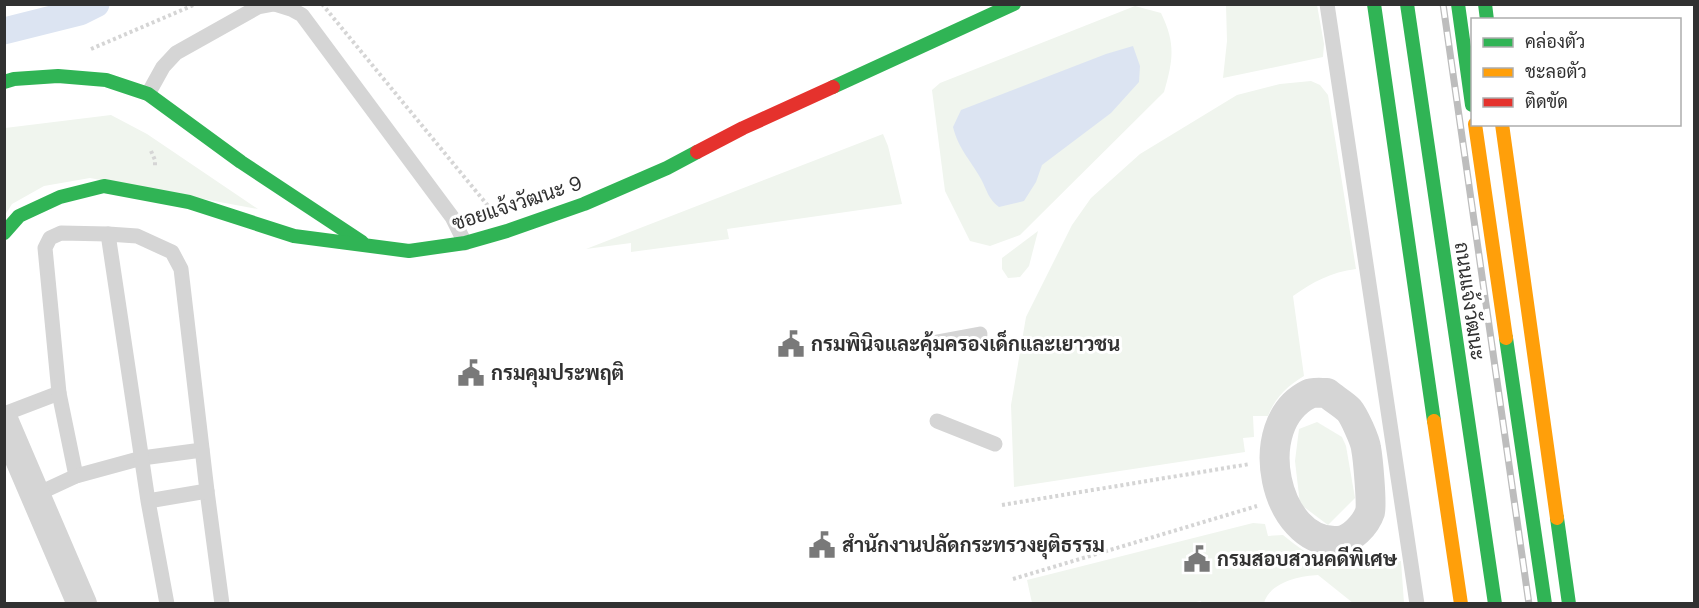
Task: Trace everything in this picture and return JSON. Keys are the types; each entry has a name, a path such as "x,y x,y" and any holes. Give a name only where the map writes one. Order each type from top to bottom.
{"main road":[{"name":"ซอยแจ้งวัฒนะ 9","path":"4,82 58,76 106,80 148,94 250,169 372,248 409,251 465,243 584,204 667,168 743,128 1014,4"},
{"path":"1374,4 1461,603"},
{"path":"1378,38 1385,16 1399,4"},
{"name":"ถนนแจ้งวัฒนะ","path":"1407,4 1495,603"},
{"path":"1457,4 1473,18"},
{"path":"1457,4 1471,92"},
{"name":"ถนนแจ้งวัฒนะ","path":"1475,126 1545,603"},
{"path":"1502,126 1569,603"},
{"path":"4,233 19,216 60,197 104,186 189,202 294,236 372,248"}],"street":[{"path":"1310,393 1327,393 1349,411 1366,445 1370,511 1357,532 1340,541 1317,539 1300,526 1286,507 1283,498 1274,469 1276,435 1286,412 1310,393"},
{"path":"4,422 82,603"}],"lane":[{"path":"148,94 163,67 176,53 258,7 275,4 291,9 302,15 452,217 465,243"},
{"path":"1327,4 1417,603"},
{"path":"76,476 59,393 45,248 50,238 61,233 136,236 172,252 181,269 222,603"},
{"path":"108,234 148,501 166,603"},
{"path":"926,344 980,334"},
{"path":"4,414 59,393"},
{"path":"937,421 995,444"},
{"path":"35,495 76,476 142,458 202,450"},
{"path":"148,501 207,491"}],"path":[{"path":"90,50 196,4"},
{"path":"322,4 489,207"},
{"path":"1002,506 1274,460"},
{"path":"1013,579 1283,498"}],"shaded area":[{"path":"1226,5 1317,5 1324,44 1323,57 1223,78 1227,41"},
{"path":"1135,6 1161,13 1166,24 1172,52 1164,92 1020,235 990,246 970,241 945,191 932,90 940,83"},
{"path":"1133,46 1140,66 1139,82 1111,113 1042,165 1036,182 1024,201 999,207 995,204 955,135 953,127 961,110 1106,54"},
{"path":"1311,81 1320,85 1328,95 1356,269 1323,278 1293,296 1304,376 1282,393 1268,416 1253,416 1254,437 1243,438 1245,452 1014,487 1011,405 1026,317 1072,225 1091,198 1140,154 1237,95 1280,84"},
{"path":"111,115 147,134 258,209 90,178 44,186 12,204 5,215 5,128"},
{"path":"883,134 902,204 727,229 729,239 631,252 631,243 586,249"},
{"path":"1038,231 1029,266 1020,277 1008,278 1002,269 1002,258"},
{"path":"1317,422 1342,437 1346,446 1355,498 1328,525 1300,504 1295,461 1299,429"},
{"path":"1253,523 1265,524 1268,536 1283,535 1312,556 1338,566 1366,567 1401,561 1404,603 1353,603 1318,575 1295,579 1279,585 1267,596 1264,603 1202,604 1201,601 1186,604 1032,603 1027,580"}],"waterway":[{"path":"4,31 80,12 96,4"}],"railway":[{"path":"1443,4 1529,604"}],"traffic: fast":[{"path":"833,87 1014,4"},
{"path":"1374,4 1434,421"},
{"path":"1407,4 1495,604"},
{"path":"1458,4 1471,98"},
{"path":"1485,4 1487,18"},
{"path":"4,82 14,79 58,76 106,80 148,94 241,162 362,242"},
{"path":"4,233 19,216 60,197 104,186 189,202 294,236 409,251 465,243 507,231 584,204 667,168 697,152"},
{"path":"1506,338 1545,604"},
{"path":"1557,518 1569,604"}],"traffic: slow":[{"path":"1475,126 1506,338"},
{"path":"1502,126 1557,518"},
{"path":"1434,421 1461,604"}],"traffic: jam":[{"path":"697,152 743,128 833,87"}],"place":[{"name":"กรมพินิจและคุ้มครองเด็กและเยาวชน","path":"791,344"},
{"name":"กรมคุมประพฤติ","path":"471,373"},
{"name":"สำนักงานปลัดกระทรวงยุติธรรม","path":"822,545"},
{"name":"กรมสอบสวนคดีพิเศษ","path":"1197,559"}]}
